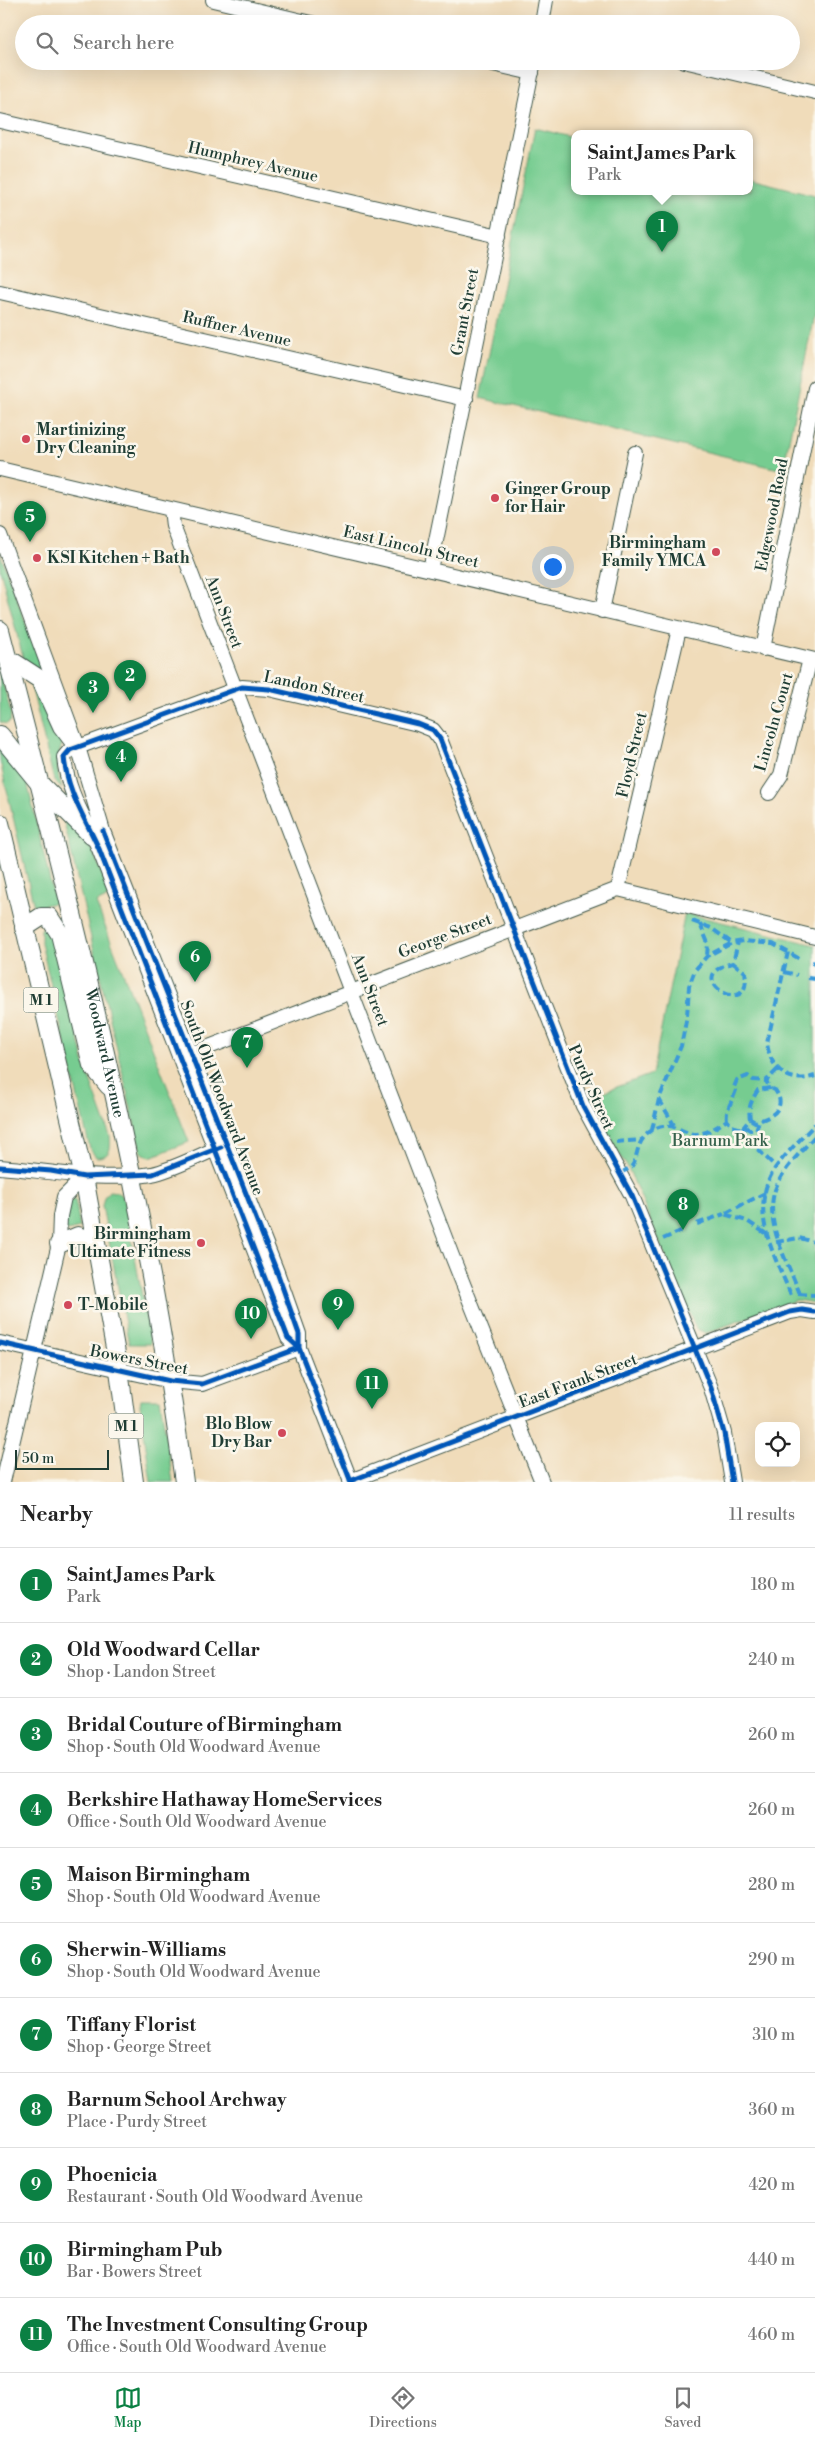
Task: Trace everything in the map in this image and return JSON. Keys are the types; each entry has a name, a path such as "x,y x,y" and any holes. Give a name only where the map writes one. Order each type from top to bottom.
{"main road":[{"name":"Woodward Avenue","path":"0,630 40,784 113,1093 170,1381 184,1482"},
{"path":"7,658 40,680 62,726 78,746"},
{"path":"0,735 40,784 92,836"},
{"name":"M 1","path":"0,823 84,1177 119,1370 134,1482"},
{"path":"24,928 41,917 49,917 58,929 92,1064 113,1093"},
{"path":"58,1244 78,1236 87,1240 96,1250"}],"street":[{"path":"213,0 277,15"},
{"path":"544,15 546,0"},
{"name":"Grant Street","path":"430,570 532,70"},
{"path":"722,70 815,92"},
{"name":"Humphrey Avenue","path":"0,121 498,236"},
{"name":"Ruffner Avenue","path":"0,292 466,399"},
{"name":"Edgewood Road","path":"764,649 815,388"},
{"path":"602,611 635,453"},
{"name":"East Lincoln Street","path":"4,473 171,509 813,660"},
{"name":"Ann Street","path":"171,509 173,526 234,689 542,1482"},
{"name":"South Old Woodward Avenue","path":"0,535 78,746 100,824 220,1147 288,1338 299,1348 351,1481"},
{"name":"Floyd Street","path":"618,888 679,629"},
{"name":"Lincoln Court","path":"769,793 781,775 813,660"},
{"name":"Landon Street","path":"78,746 246,686 269,689 418,724 433,730"},
{"name":"Purdy Street","path":"433,730 440,739 512,929 583,1106 632,1196 717,1404 732,1482"},
{"name":"South Old Woodward Avenue","path":"78,746 70,750 64,758 65,773 76,805 92,836 186,1056"},
{"path":"618,888 815,937"},
{"name":"George Street","path":"186,1056 618,888"},
{"path":"0,1168 52,1171 84,1177 153,1174 220,1147"},
{"path":"3,1482 58,1244 60,1216 64,1197 84,1177"},
{"name":"East Frank Street","path":"351,1481 790,1312 802,1310 815,1312"},
{"name":"Bowers Street","path":"0,1343 170,1381 202,1384 299,1348"}],"green space":[{"path":"535,128 571,137 571,195 753,195 753,180 815,195 815,310 783,470 480,398"},
{"path":"0,553 44,673 24,661 0,569"},
{"path":"0,671 11,714 10,722 6,724 0,722"},
{"path":"31,685 39,688 63,742 58,766 62,789 54,781"},
{"path":"0,745 25,773 55,903 34,907 0,761"},
{"path":"65,818 93,851 111,896 96,903 189,1142 150,1157 141,1152 64,822"},
{"name":"Barnum Park","path":"685,913 815,945 815,1303 796,1300 706,1333 696,1329 629,1170 602,1125 590,1097 652,1074"},
{"path":"46,926 53,929 86,1069 110,1136 109,1151 105,1156 101,1157 96,1157 90,1149 41,943 41,929"},
{"path":"109,1191 117,1192 124,1198 151,1344 129,1344 102,1206 104,1197"},
{"path":"75,1199 80,1228 67,1231 64,1229 69,1201"},
{"path":"141,1399 160,1399 173,1482 151,1482 140,1405"}],"marked path":[{"path":"692,921 711,928 732,943"},
{"path":"700,924 708,943 707,956"},
{"path":"652,1130 659,1099 681,1046 687,1016 689,986 695,970 707,956 732,943 744,941 773,944 800,959"},
{"path":"733,963 745,972 745,987 739,994 730,995 721,992 715,985 713,977 718,969 733,963 738,942"},
{"path":"788,952 767,1043 772,1060 782,1073 797,1078 815,1076"},
{"path":"784,972 797,975"},
{"path":"808,978 815,979"},
{"path":"742,1129 750,1119 750,1107 758,1090 770,1088 766,1081 777,1070"},
{"path":"727,1120 727,1112 736,1090 734,1087 737,1080 748,1076 753,1080 766,1081"},
{"path":"750,1119 755,1122 767,1118 779,1107 779,1096 775,1090 770,1088"},
{"path":"659,1099 674,1125"},
{"path":"621,1173 633,1164 639,1145 646,1135 658,1127 669,1126 699,1134 712,1130 727,1120 732,1126 742,1129 746,1138 776,1167"},
{"path":"745,1127 750,1130 756,1130 759,1121"},
{"path":"791,1295 777,1264 766,1231 764,1199 768,1183 776,1167 815,1124"},
{"path":"800,1294 783,1254 774,1226 773,1198 784,1172 815,1136"},
{"path":"616,1142 641,1140"},
{"path":"765,1233 747,1221 724,1214 763,1194 769,1194"},
{"path":"697,1224 724,1214"},
{"path":"663,1239 683,1230"},
{"path":"776,1242 799,1238 815,1242"},
{"path":"798,1294 815,1295"}],"cycle path":[{"path":"299,1348 288,1338 99,849 73,793 64,757 70,750 242,687 269,689 418,724 433,730 440,739 583,1106 632,1196 711,1388 724,1433 732,1482"},
{"path":"103,831 277,1272 299,1334 299,1348 351,1482"},
{"path":"0,1167 51,1171 84,1177 153,1174 221,1147"},
{"path":"350,1481 790,1312 802,1310 815,1312"},
{"path":"0,1343 170,1381 202,1384 299,1348"}],"place":[{"name":"Saint James Park","path":"662,252"},
{"name":"Martinizing Dry Cleaning","path":"26,439"},
{"name":"Ginger Group for Hair","path":"495,498"},
{"name":"Maison Birmingham","path":"30,542"},
{"name":"Birmingham Family YMCA","path":"716,552"},
{"name":"KSI Kitchen + Bath","path":"37,558"},
{"name":"Old Woodward Cellar","path":"130,701"},
{"name":"Bridal Couture of Birmingham","path":"93,713"},
{"name":"Berkshire Hathaway HomeServices","path":"121,782"},
{"name":"Sherwin-Williams","path":"195,982"},
{"name":"Tiffany Florist","path":"247,1068"},
{"name":"Barnum School Archway","path":"683,1230"},
{"name":"Birmingham Ultimate Fitness","path":"201,1243"},
{"name":"T-Mobile","path":"68,1305"},
{"name":"Phoenicia","path":"338,1330"},
{"name":"Birmingham Pub","path":"251,1339"},
{"name":"The Investment Consulting Group","path":"372,1409"},
{"name":"Blo Blow Dry Bar","path":"282,1433"}]}
